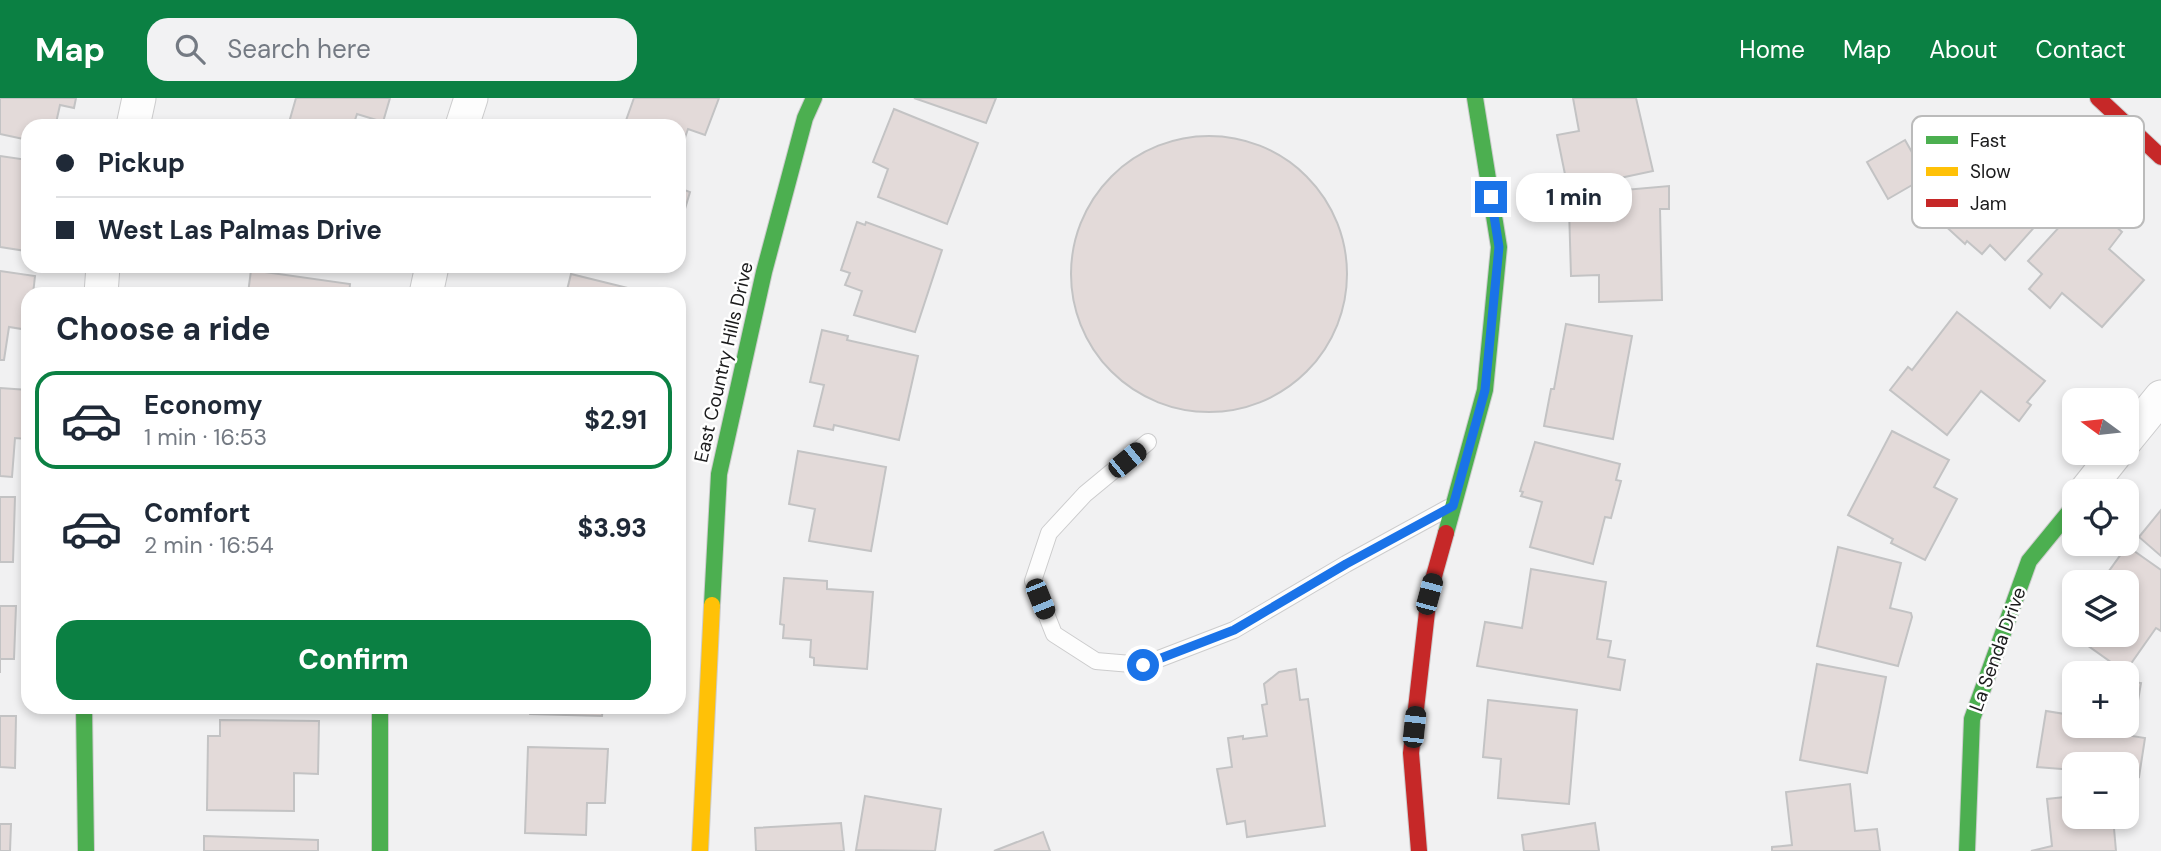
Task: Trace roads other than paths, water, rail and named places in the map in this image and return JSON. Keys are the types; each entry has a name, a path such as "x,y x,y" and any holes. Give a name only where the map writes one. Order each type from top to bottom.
{"street":[{"path":"134,119 139,98"},
{"path":"464,119 471,98"},
{"name":"East Country Hills Drive","path":"700,851 719,474 764,272 805,118 814,98"},
{"path":"1419,851 1411,753 1429,594 1485,390 1499,247 1475,98"},
{"path":"2098,98 2117,116"},
{"path":"2144,141 2161,157"},
{"path":"2139,424 2161,397"},
{"name":"La Senda Drive","path":"1967,851 1972,719 2029,561 2062,521"},
{"path":"85,714 86,851"},
{"path":"380,714 380,851"}],"lane":[{"path":"1148,442 1085,494 1049,533 1032,581 1054,634 1096,661 1143,665 1234,630 1346,564 1453,506"}]}
